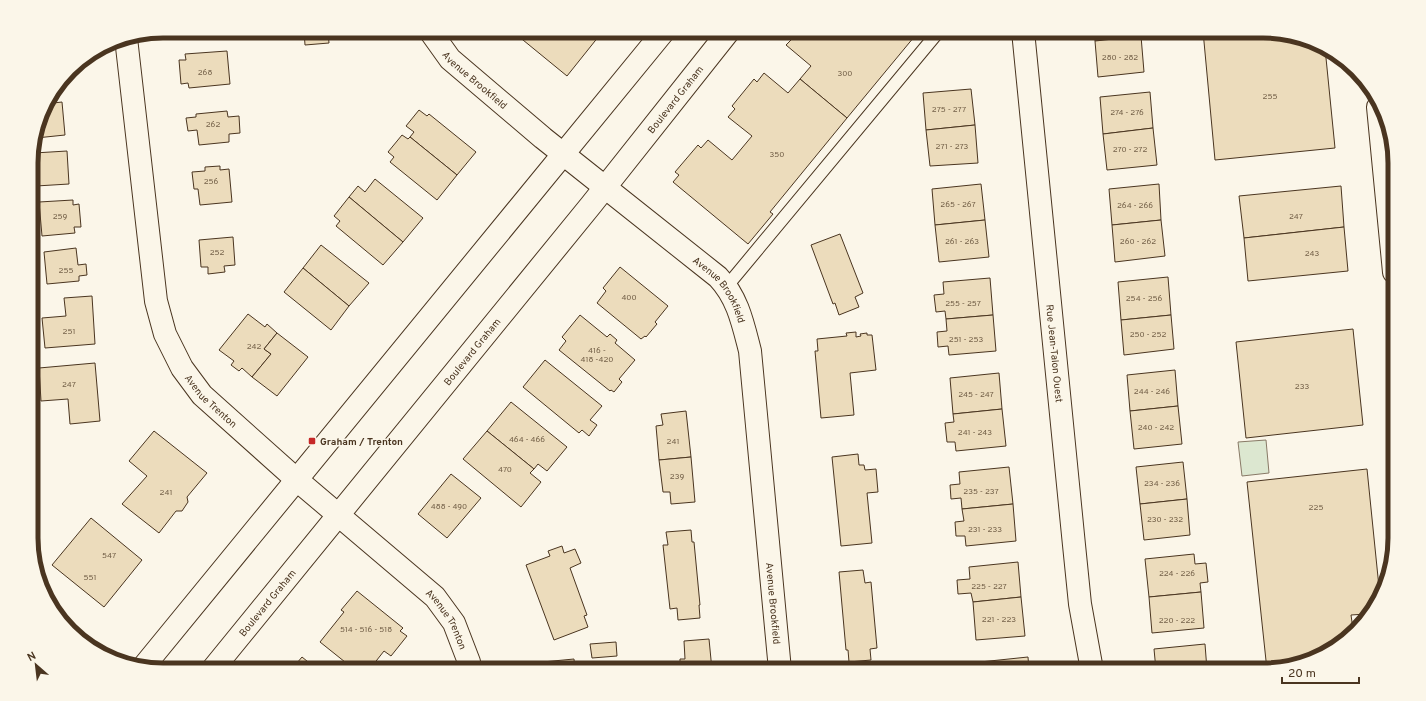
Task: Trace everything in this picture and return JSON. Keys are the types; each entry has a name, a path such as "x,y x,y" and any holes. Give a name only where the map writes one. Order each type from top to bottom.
{"street":[{"name":"Avenue Brookfield","path":"435,38 450,59 563,154 605,186 718,277 727,286 739,310 750,351 779,663"},
{"path":"147,662 658,38"},
{"name":"Boulevard Graham","path":"218,663 605,186 722,38"},
{"name":"Rue Jean-Talon Ouest","path":"1024,38 1080,604 1091,663"},
{"name":"Avenue Trenton","path":"127,44 156,301 165,334 182,368 202,396 297,480 435,597 454,623 469,663"},
{"path":"1379,118 1388,210"}],"lane":[{"path":"727,286 933,38"}],"green space":[{"path":"1266,440 1269,473 1242,476 1238,442"}],"building":[{"path":"304,38 329,38 329,43 305,45"},
{"path":"521,38 597,38 567,76"},
{"path":"793,38 913,38 847,118 800,79 811,66 786,45"},
{"path":"1095,38 1123,38 1095,41"},
{"path":"1123,38 1141,38 1144,72 1098,77 1095,41"},
{"path":"1204,38 1263,38 1287,40 1326,55 1335,148 1215,160"},
{"path":"227,51 230,84 189,88 188,83 181,84 179,60 186,60 185,54"},
{"path":"764,73 788,93 800,79 847,118 770,212 773,214 748,244 673,182 679,175 675,172 698,145 701,148 708,140 732,160 752,136 728,117 735,109 732,106 754,79 757,82"},
{"path":"971,89 975,125 926,130 923,93"},
{"path":"1150,92 1153,128 1103,134 1100,97"},
{"path":"62,102 65,135 41,138 42,131 54,103"},
{"path":"419,110 427,116 429,114 476,152 457,175 410,137 414,132 406,126"},
{"path":"227,111 228,117 239,116 240,133 229,134 229,142 199,145 197,130 188,131 186,118 196,117 196,114"},
{"path":"975,125 978,163 930,166 926,130"},
{"path":"1153,128 1157,165 1107,170 1103,134"},
{"path":"402,135 408,139 410,137 457,175 437,200 390,162 394,157 388,152"},
{"path":"67,151 69,184 38,186 38,153"},
{"path":"220,166 220,170 229,169 232,202 200,205 198,189 194,189 192,172 205,171 205,167"},
{"path":"375,179 423,218 403,242 349,197 358,186 365,192"},
{"path":"981,184 985,220 935,225 932,189"},
{"path":"1159,184 1161,220 1112,225 1109,189"},
{"path":"1341,186 1344,227 1244,238 1239,196"},
{"path":"349,197 403,242 383,265 336,226 340,221 334,216"},
{"path":"73,200 73,205 79,204 81,227 74,227 75,233 42,236 39,202"},
{"path":"985,220 989,257 939,262 935,225"},
{"path":"1161,220 1165,256 1115,262 1112,225"},
{"path":"1344,227 1348,271 1248,281 1244,238"},
{"path":"840,234 863,293 855,297 859,307 839,315 835,303 833,304 811,245"},
{"path":"233,237 235,265 224,266 225,272 208,274 208,267 201,267 199,240"},
{"path":"321,245 369,283 349,306 303,268"},
{"path":"76,248 78,265 86,264 87,275 79,276 79,281 47,284 44,252"},
{"path":"620,267 668,306 655,322 657,324 646,337 645,336 641,339 597,303 606,291 603,288"},
{"path":"303,268 349,306 331,330 284,292"},
{"path":"1168,277 1171,315 1121,320 1118,282"},
{"path":"990,278 993,315 946,319 945,311 936,312 934,295 944,294 943,282"},
{"path":"92,296 95,344 45,348 42,318 66,316 64,298"},
{"path":"248,314 265,327 267,324 277,333 264,349 271,354 252,377 242,368 239,371 231,365 234,361 219,350"},
{"path":"580,315 607,337 610,334 617,340 615,343 635,360 619,379 622,382 614,392 611,390 610,391 559,350 566,341 562,337"},
{"path":"993,315 996,351 949,355 948,346 938,347 937,332 947,331 946,319"},
{"path":"1171,315 1174,349 1124,355 1121,320"},
{"path":"1353,329 1363,425 1246,438 1236,342"},
{"path":"856,332 856,337 861,336 860,334 867,333 867,335 872,335 876,370 850,373 854,415 821,418 815,351 818,351 817,339 847,336 846,333"},
{"path":"277,333 308,357 277,396 252,377 271,354 264,349"},
{"path":"545,360 602,406 590,420 597,425 589,436 582,430 579,433 523,387"},
{"path":"95,363 100,421 70,424 68,399 41,401 39,368"},
{"path":"1175,370 1178,406 1130,411 1127,375"},
{"path":"999,373 1002,409 953,414 950,378"},
{"path":"511,402 567,447 547,471 538,464 534,469 487,431"},
{"path":"1178,406 1182,444 1134,449 1130,411"},
{"path":"1002,409 1006,446 956,451 955,442 947,442 945,423 954,422 953,414"},
{"path":"686,411 691,457 659,460 656,426 663,425 661,414"},
{"path":"154,431 207,473 187,497 188,502 182,511 176,511 159,533 122,504 147,476 129,461"},
{"path":"487,431 534,469 530,473 541,482 521,507 463,459"},
{"path":"858,454 859,465 864,465 865,470 876,469 878,492 867,493 872,543 841,546 832,457"},
{"path":"691,457 695,502 671,504 670,492 663,492 659,460"},
{"path":"1183,462 1187,499 1140,504 1136,467"},
{"path":"1009,467 1013,504 962,509 961,498 951,499 950,485 960,484 959,472"},
{"path":"1367,469 1379,584 1375,593 1361,614 1351,615 1352,625 1345,632 1318,650 1287,661 1266,663 1247,482"},
{"path":"451,474 481,498 447,538 418,514"},
{"path":"1187,499 1190,535 1144,540 1140,504"},
{"path":"1013,504 1016,541 966,546 965,536 956,536 955,522 964,521 962,509"},
{"path":"91,518 142,560 104,607 52,565"},
{"path":"691,530 692,542 694,542 700,618 678,620 677,608 670,609 663,545 668,545 666,532"},
{"path":"562,546 564,553 575,549 581,563 570,568 587,615 584,616 588,627 554,640 526,565 550,556 548,551"},
{"path":"1194,554 1195,564 1206,563 1208,582 1200,583 1201,592 1149,597 1145,559"},
{"path":"1018,562 1021,597 973,602 971,593 958,594 957,580 970,579 969,567"},
{"path":"863,570 865,583 871,582 877,648 870,649 871,660 849,662 848,650 846,650 839,572"},
{"path":"357,591 403,628 400,631 407,636 391,656 384,651 375,663 346,663 320,642 344,612 341,610"},
{"path":"1201,592 1204,628 1152,633 1149,597"},
{"path":"1021,597 1025,636 976,640 973,602"},
{"path":"709,639 711,663 680,663 680,659 685,659 684,641"},
{"path":"616,642 617,656 592,658 590,644"},
{"path":"1205,644 1206,663 1155,663 1154,649"},
{"path":"302,657 309,663 297,663"},
{"path":"1028,657 1028,663 980,663"},
{"path":"574,659 574,663 532,663"}],"place":[{"name":"Graham / Trenton","path":"312,441"}]}
